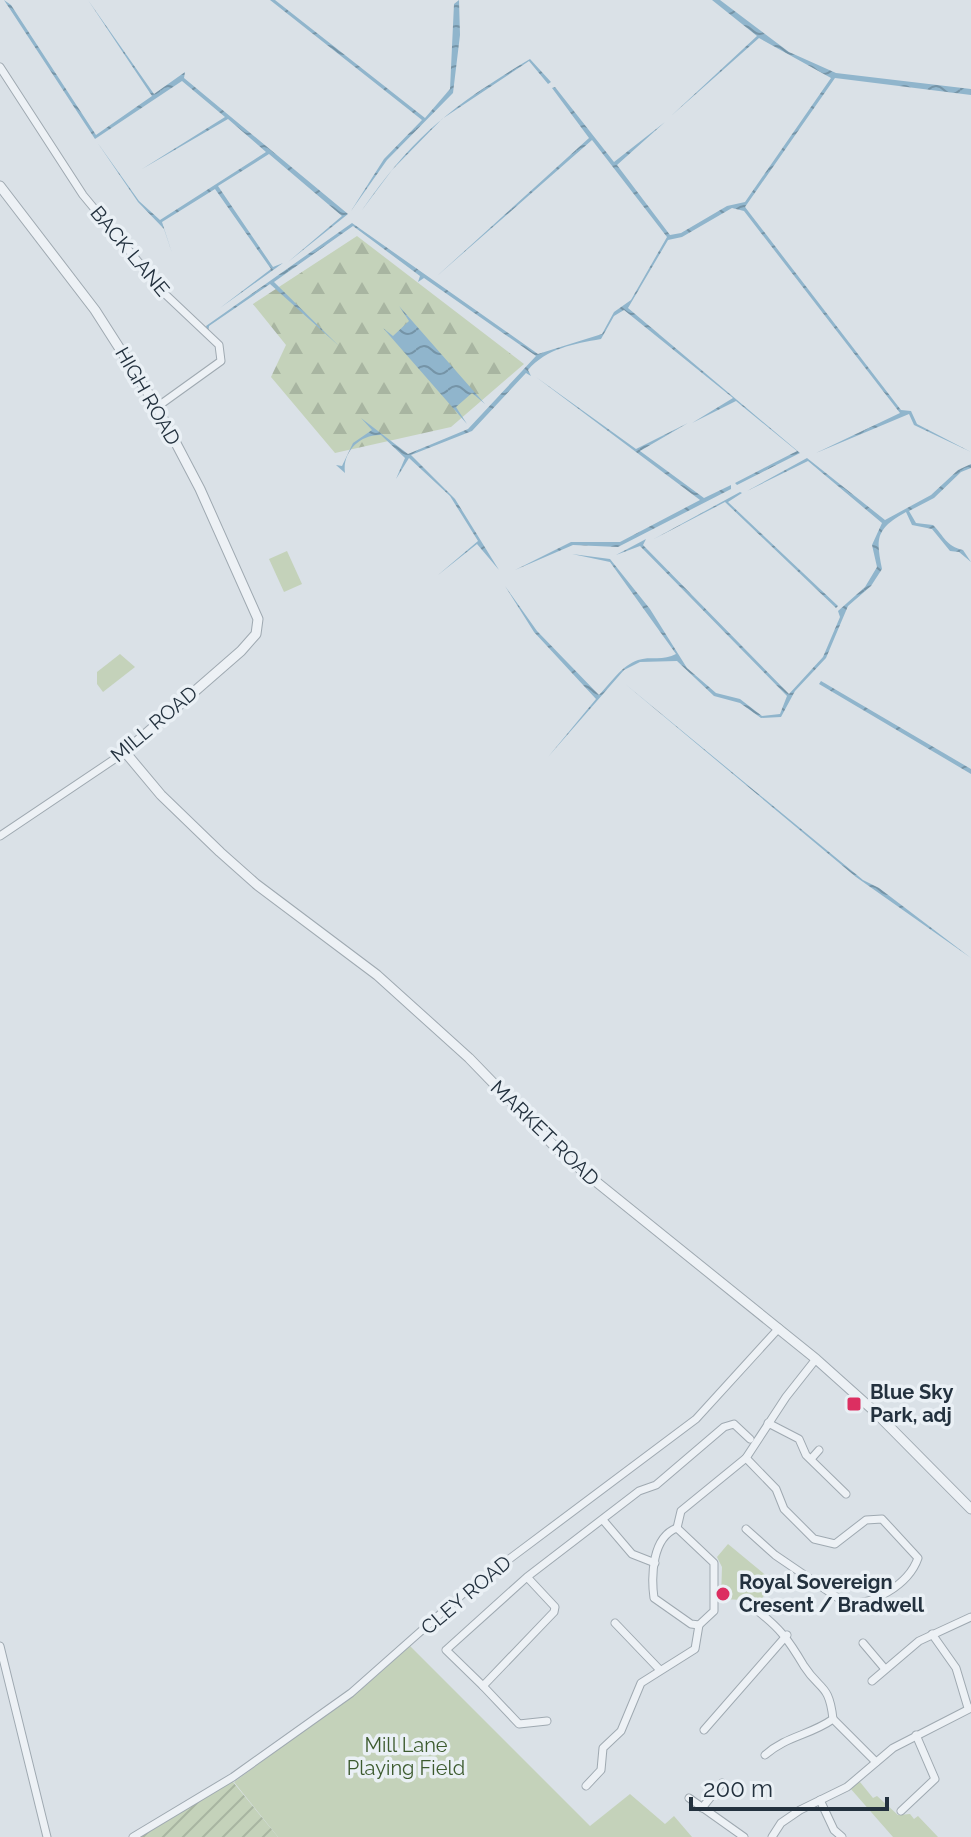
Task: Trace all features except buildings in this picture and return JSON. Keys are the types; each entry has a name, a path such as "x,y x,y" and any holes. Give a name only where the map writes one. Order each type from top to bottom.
{"street":[{"name":"BACK LANE","path":"0,67 83,195 165,294 219,345 223,354 221,361 157,407"},
{"name":"HIGH ROAD","path":"0,186 95,310 157,407 239,571 255,609 258,627"},
{"name":"MILL ROAD","path":"0,836 125,752 241,651 258,627"},
{"name":"MARKET ROAD","path":"125,752 161,795 220,852 256,884 377,975 469,1058 563,1155 816,1359 873,1410 971,1509"},
{"name":"CLEY ROAD","path":"133,1837 233,1777 351,1693 464,1593 696,1419 779,1328"},
{"path":"699,1625 691,1624 654,1598 655,1563 662,1539 677,1528 681,1511 746,1458 816,1359"},
{"path":"768,1423 799,1439 811,1459 846,1494"},
{"path":"519,1724 446,1650 527,1577 639,1491 656,1485 730,1424 750,1439"},
{"path":"811,1459 819,1450"},
{"path":"746,1458 776,1489 784,1509 814,1539 835,1544 866,1520 882,1519 918,1558 909,1574 882,1595 852,1604 775,1555 746,1529"},
{"path":"603,1520 632,1554 655,1563"},
{"path":"677,1528 714,1563 714,1611 699,1625"},
{"path":"483,1686 554,1612 555,1607 527,1577"},
{"path":"755,1609 787,1635 805,1668 831,1696 833,1719 876,1762"},
{"path":"872,1681 907,1648 971,1617"},
{"path":"615,1623 660,1670"},
{"path":"586,1786 601,1770 603,1748 621,1731 641,1683 695,1649 701,1633 699,1625"},
{"path":"772,1837 781,1823 847,1787 876,1762 916,1735 970,1708 956,1668 932,1634"},
{"path":"704,1730 787,1635"},
{"path":"863,1643 885,1669"},
{"path":"0,1646 47,1837"},
{"path":"765,1755 789,1737 812,1732 833,1719"},
{"path":"510,1733 519,1724 547,1721"},
{"path":"901,1811 935,1779 916,1735"},
{"path":"595,1778 603,1788"},
{"path":"702,1808 722,1783"},
{"path":"689,1798 744,1837"},
{"path":"820,1800 834,1830 842,1837"}],"green space":[{"path":"357,236 524,364 451,427 335,453 271,377 286,345 253,304"},
{"path":"287,551 302,584 284,592 269,559"},
{"path":"120,654 135,667 103,692 97,684 97,672"},
{"path":"728,1544 775,1583 755,1606 744,1600 721,1599 722,1567 717,1557"},
{"name":"Mill Lane Playing Field","path":"410,1646 590,1826 630,1794 665,1824 674,1816 692,1837 278,1837 234,1782 365,1686"},
{"path":"233,1782 278,1837 138,1837 228,1783"},
{"path":"860,1782 873,1798 877,1796 898,1815 910,1814 914,1819 918,1816 938,1837 893,1837 850,1788"}],"water":[{"path":"4,0 11,5 96,135 152,96 88,0 154,94 185,72 184,78 348,214 288,262 342,216 269,154 218,186 273,267 283,263 220,308 271,269 215,189 162,222 172,253 164,229 138,202 97,142 139,201 160,220 266,152 228,119 142,169 225,117 182,81 95,139"},
{"path":"270,0 275,0 425,118 450,89 454,4 459,0 460,35 453,93 387,160 351,211 384,159 422,120"},
{"path":"712,0 720,0 789,52 836,73 971,89 971,95 835,78 745,207 901,410 911,411 917,424 971,452 914,425 909,414 816,453 900,413 744,211 732,208 682,237 668,240 628,308 800,453 737,485 735,483 797,451 736,401 692,423 733,398 624,310 614,316 601,339 562,348 535,363 528,370 531,376 526,373 472,431 411,455 455,499 499,570 477,544 438,575 478,541 450,496 409,458 396,479 405,458 381,435 373,435 354,446 346,458 345,473 336,465 342,466 353,443 372,430 361,418 408,454 468,429 536,356 424,278 418,282 420,276 353,226 274,282 339,346 270,284 209,326 208,333 206,326 352,223 538,354 602,334 614,312 631,300 667,237 592,140 437,276 589,138 552,88 555,87 614,162 665,122 617,165 670,235 681,233 727,206 745,202 831,78 759,38 671,116 757,36"},
{"path":"530,59 551,82 548,84 529,61 444,118"},
{"path":"441,121 393,169 417,142"},
{"path":"399,306 485,404 472,393 456,407 467,424 383,328 393,336 409,321"},
{"path":"536,377 636,449 688,423 640,451 704,498 731,485 731,489 618,547 573,545 515,570 571,542 620,542 700,500"},
{"path":"807,458 885,520 931,495 958,470 971,464 971,468 961,472 934,498 909,511 916,523 933,525 949,543 963,550 971,562 959,552 950,551 932,529 912,525 906,512 883,530 879,542 882,569 871,586 848,606 826,658 795,691 781,717 761,718 740,703 714,696 677,661 640,662 624,670 548,757 596,699 534,632 505,586 537,631 599,695 621,671 632,663 676,654 610,562 572,554 610,559 650,609 687,668 716,693 740,699 762,716 780,714 787,696 640,546 616,555 646,539 643,545 789,694 823,657 840,617 838,611 865,587 877,567 872,545 882,523 808,461 747,491"},
{"path":"740,492 728,502 838,606 836,608 725,502 652,540"},
{"path":"821,681 971,769 971,774 819,684"},
{"path":"624,683 863,880 879,888 971,958 856,877"}],"place":[{"name":"Blue Sky Park, adj","path":"854,1404"},
{"name":"Royal Sovereign Cresent / Bradwell","path":"723,1594"}]}
